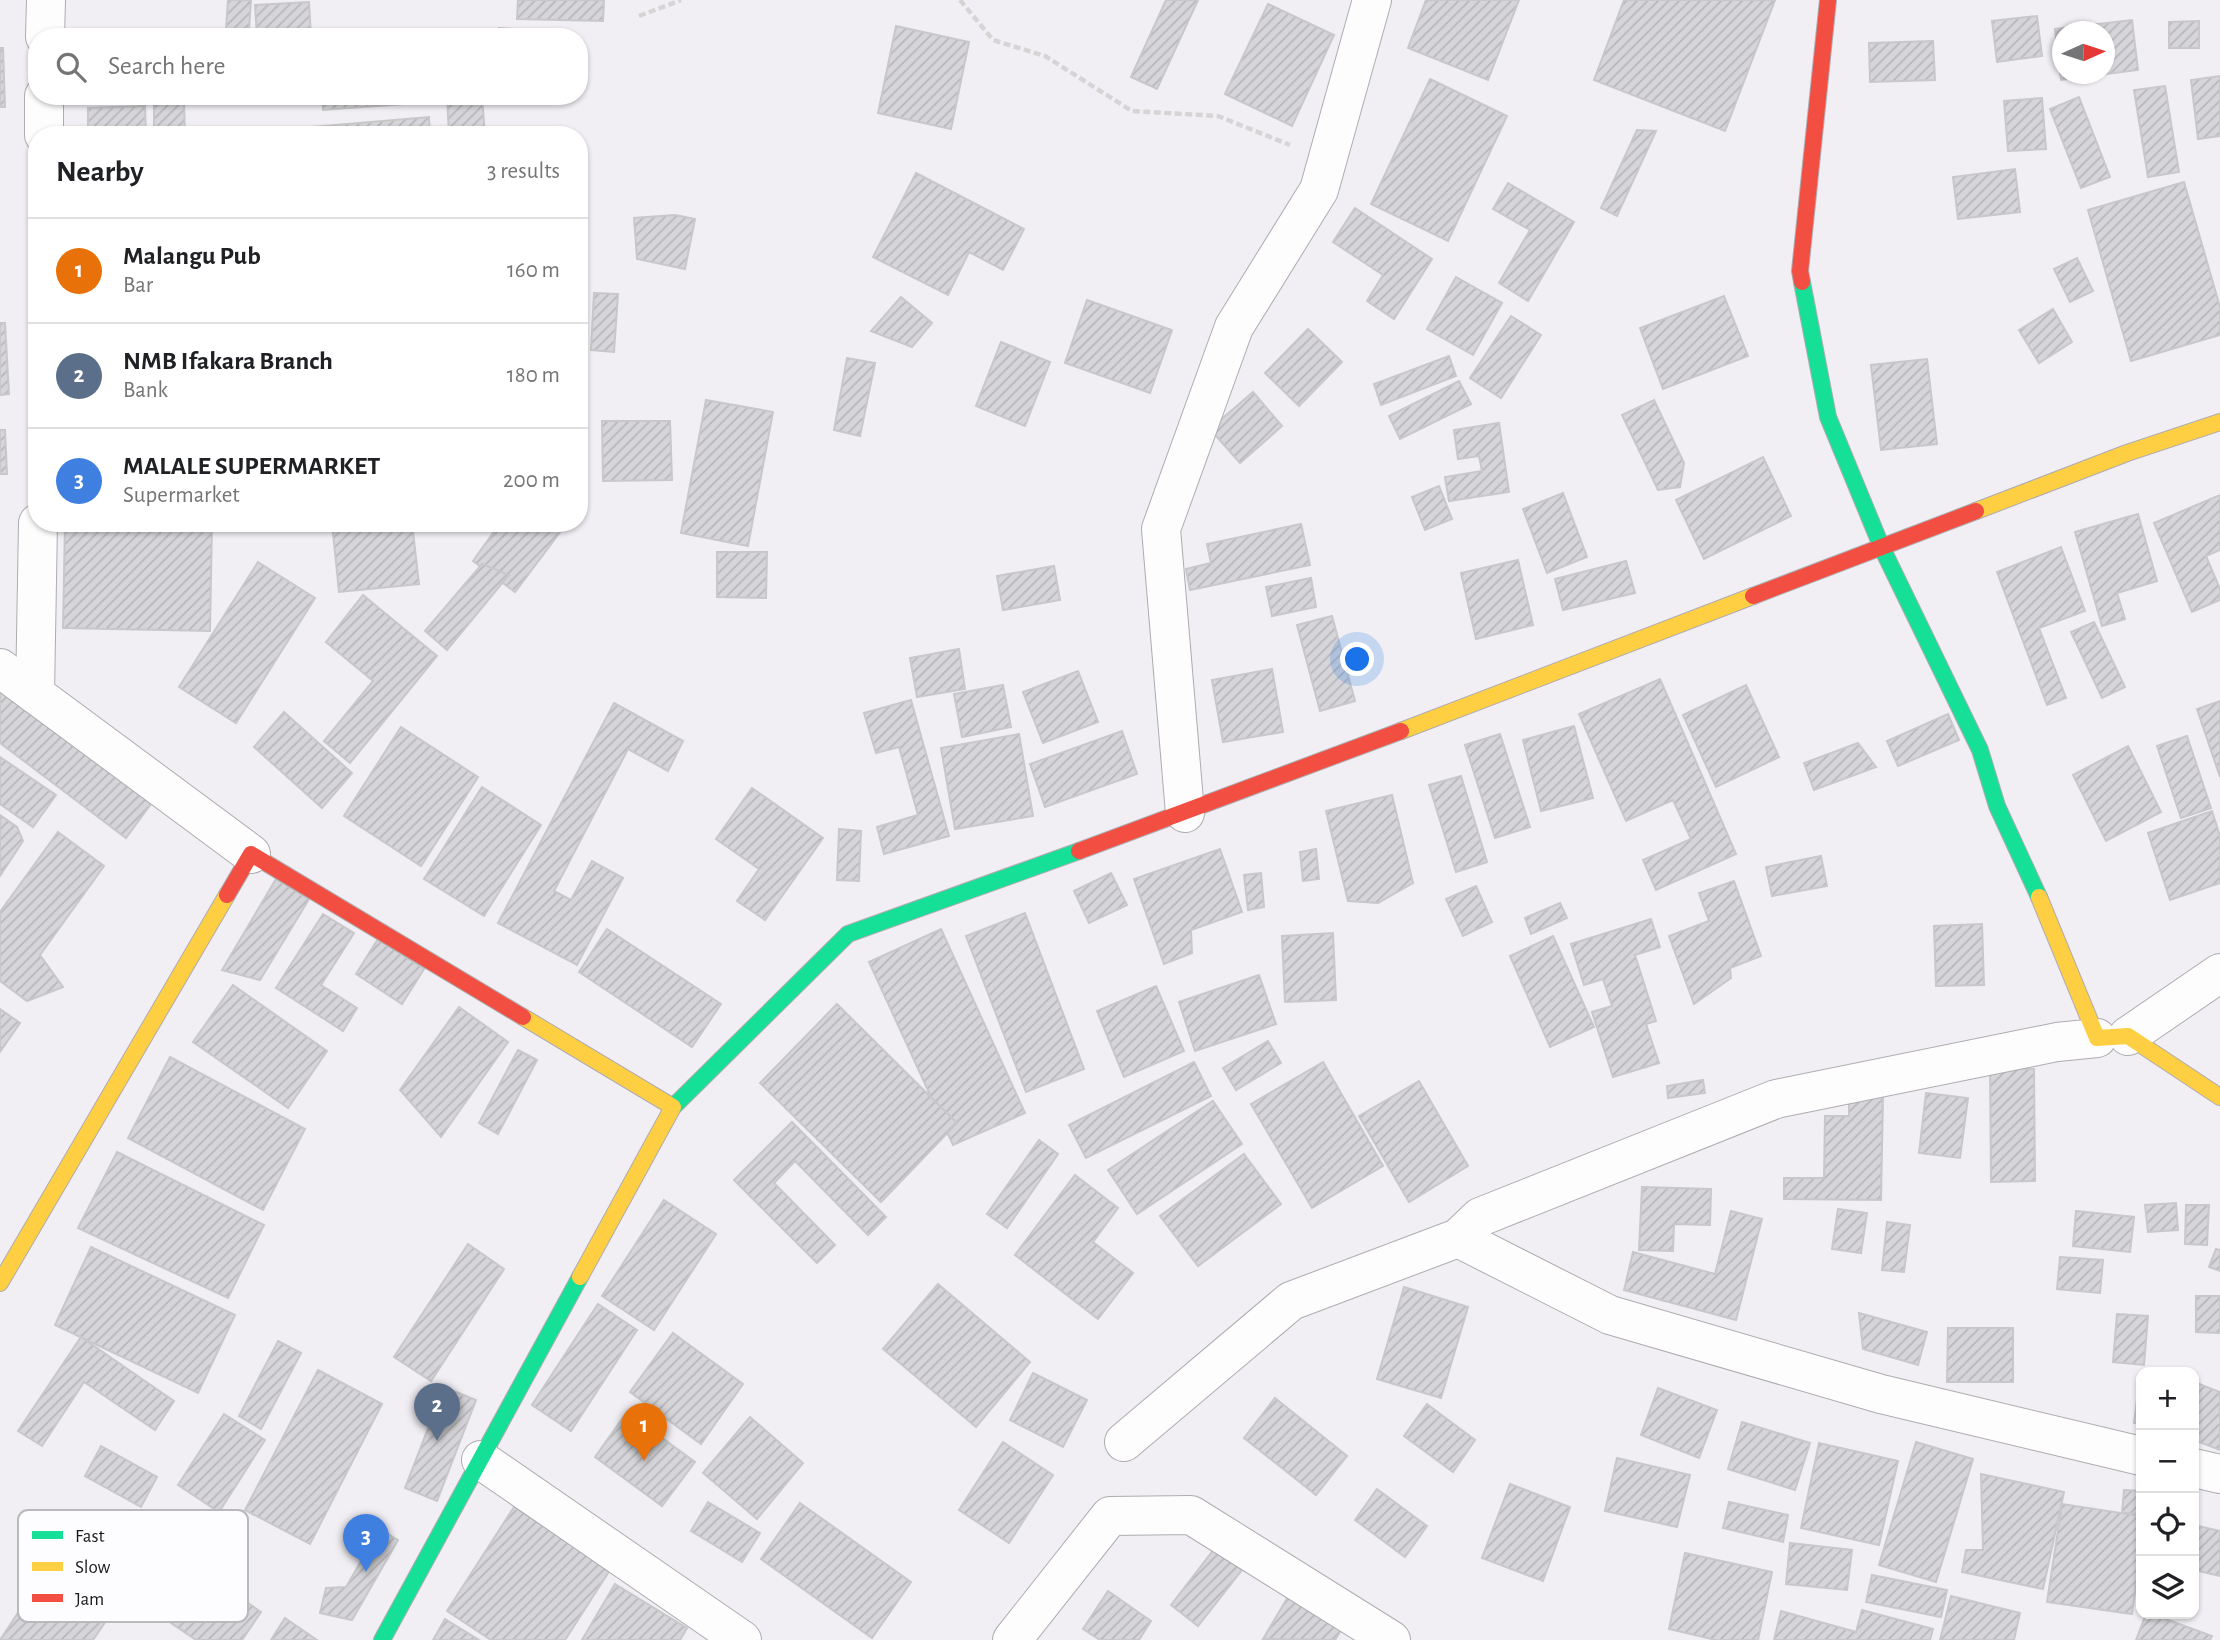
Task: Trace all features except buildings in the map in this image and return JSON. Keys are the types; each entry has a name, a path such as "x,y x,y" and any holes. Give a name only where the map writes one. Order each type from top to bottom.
{"street":[{"path":"45,28 46,0"},
{"path":"1185,813 1161,529 1234,327 1319,190 1372,0"},
{"path":"1828,0 1800,271 1828,417 1882,548 1980,750 1997,806 2056,935 2112,1037 2220,1097"},
{"path":"44,105 44,126"},
{"path":"382,1640 673,1107 848,934 1185,813 2127,453 2220,422"},
{"path":"35,694 38,532"},
{"path":"0,668 251,854 673,1107"},
{"path":"0,1283 251,854"},
{"path":"1124,1442 1291,1301 1458,1238 1480,1217 1776,1100 2057,1042 2112,1037 2220,972"},
{"path":"1458,1238 1610,1315 1881,1394 2136,1455"},
{"path":"481,1460 742,1640"},
{"path":"2199,1469 2220,1474"},
{"path":"1012,1640 1110,1516 1191,1515 1391,1640"}],"path":[{"path":"639,16 681,0"},
{"path":"960,0 993,40 1045,56 1132,111 1218,116 1327,160"}],"traffic: fast":[{"path":"1802,282 1828,417 1882,548 1980,750 1997,806 2039,897"},
{"path":"673,1107 848,934 1079,851"},
{"path":"382,1640 580,1277"}],"traffic: slow":[{"path":"1976,511 2127,453 2220,422"},
{"path":"1401,731 1753,596"},
{"path":"0,1283 227,895"},
{"path":"2039,897 2097,1038 2128,1036 2220,1097"},
{"path":"523,1017 673,1107 580,1277"}],"traffic: jam":[{"path":"1802,282 1800,271 1828,0"},
{"path":"1753,596 1976,511"},
{"path":"1079,851 1401,731"},
{"path":"227,895 251,854 523,1017"}],"place":[{"name":"NMB Ifakara Branch","path":"437,1441"},
{"name":"Malangu Pub","path":"644,1461"},
{"name":"MALALE SUPERMARKET","path":"366,1572"}]}
